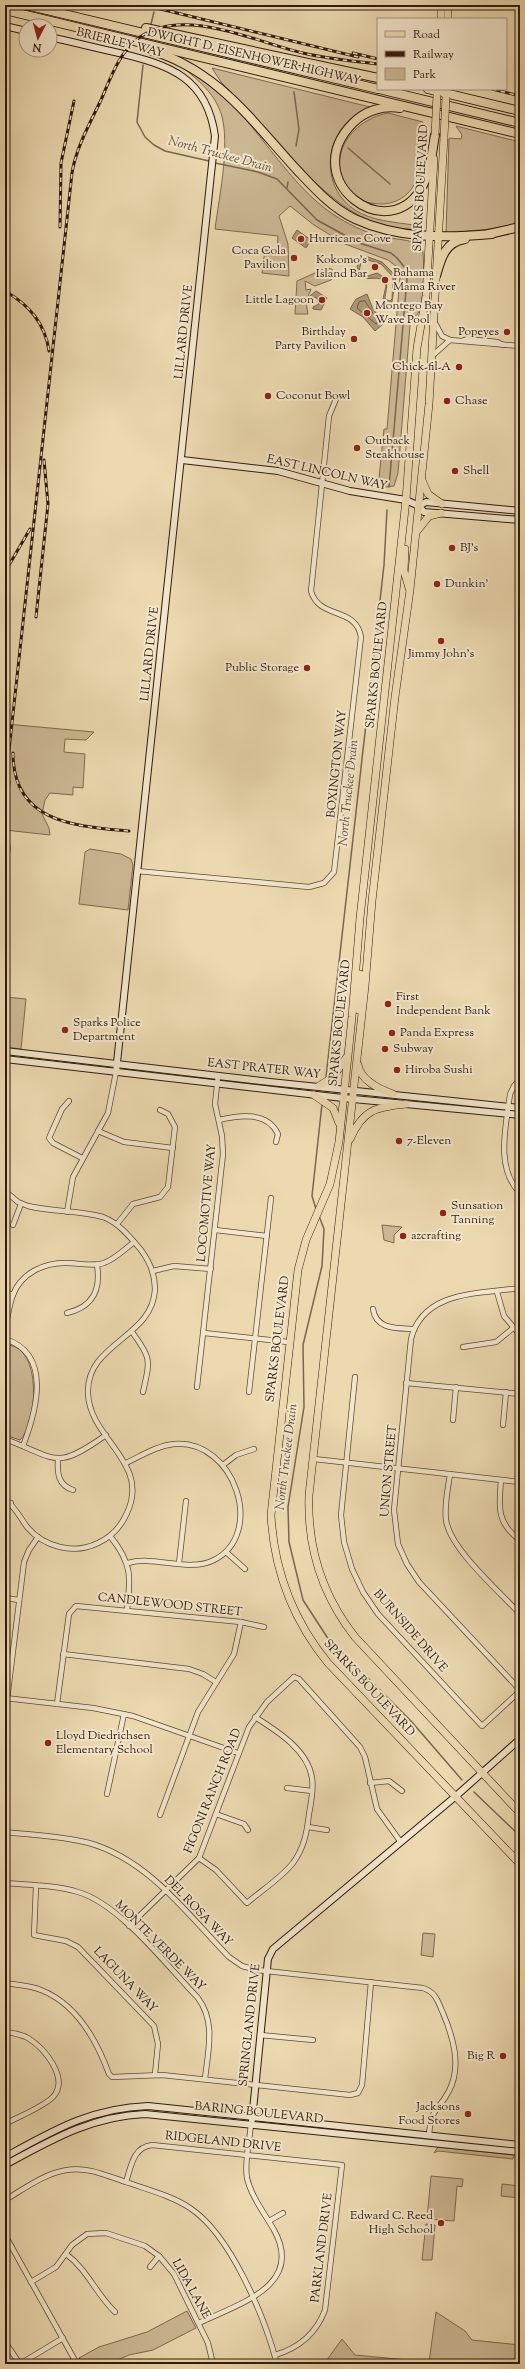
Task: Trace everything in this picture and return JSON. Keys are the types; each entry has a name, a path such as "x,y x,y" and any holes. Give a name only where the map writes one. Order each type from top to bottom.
{"highway":[{"name":"DWIGHT D. EISENHOWER HIGHWAY","path":"26,5 377,89"},
{"name":"DWIGHT D. EISENHOWER HIGHWAY","path":"5,10 38,18"},
{"name":"DWIGHT D. EISENHOWER HIGHWAY","path":"58,23 520,134"},
{"path":"58,23 152,50 188,65 210,79 232,99 307,181 341,210 355,218 386,230 430,236 492,234"},
{"path":"118,26 160,30 377,78"},
{"name":"DWIGHT D. EISENHOWER HIGHWAY","path":"383,90 520,123"},
{"path":"437,92 520,111"},
{"path":"435,135 424,184 411,200 402,206 391,210 369,209 350,198 343,190 336,168 338,147 343,136 352,124 375,110 384,107 404,109 520,134"},
{"path":"436,276 441,258 449,246 462,239 520,227"}],"main road":[{"path":"441,5 441,18"},
{"path":"448,5 448,18"},
{"name":"SPARKS BOULEVARD","path":"437,92 426,296 417,348 406,500 361,910 349,1048 340,1126 335,1164 326,1195 313,1223 298,1270 288,1342 271,1514 276,1556 289,1601 313,1644 328,1663 520,1864"},
{"name":"SPARKS BOULEVARD","path":"446,93 432,356 422,478 410,590 401,646 382,814 354,1090 309,1495 309,1528 315,1561 328,1596 355,1637 520,1814"},
{"path":"422,478 428,494 442,504"},
{"path":"406,500 409,507 404,571 410,590"},
{"path":"416,533 429,516 442,513"},
{"path":"382,814 379,800 387,727 384,706"},
{"path":"357,963 360,977 358,1009 362,1014"},
{"path":"320,1086 340,1070 349,1048"},
{"path":"357,1058 361,1075 376,1087 393,1094"},
{"path":"314,1095 334,1108 340,1126"},
{"path":"348,1145 356,1127 366,1114 379,1108 406,1104"}],"street":[{"path":"5,26 18,29"},
{"name":"BRIERLEY WAY","path":"58,39 164,65 187,80 199,93"},
{"name":"LILLARD DRIVE","path":"67,1212 73,1177 111,1104 117,1064 214,164 214,126 207,107 199,93"},
{"path":"434,320 437,329 450,340 520,346"},
{"path":"432,356 450,340"},
{"name":"BOXINGTON WAY","path":"137,871 309,887 324,883 334,872 361,637 358,627 352,619 322,608 315,601 311,592 329,416 336,399"},
{"name":"EAST LINCOLN WAY","path":"182,460 278,471 350,491 406,500 419,506 424,512 520,520"},
{"path":"419,506 426,502 520,510"},
{"name":"EAST PRATER WAY","path":"5,1051 218,1076 520,1108"},
{"name":"EAST PRATER WAY","path":"5,1059 314,1095 520,1115"},
{"name":"LOCOMOTIVE WAY","path":"198,1387 224,1154 215,1104 218,1076"},
{"path":"520,1079 511,1090 505,1162 509,1177 520,1193"},
{"path":"69,1102 62,1109 49,1138 53,1143 82,1158"},
{"path":"116,1224 133,1204 142,1200 156,1199 166,1191 169,1183 174,1123 168,1114 160,1110"},
{"path":"219,1120 237,1116 258,1118 276,1129 278,1134 276,1142"},
{"path":"98,1131 124,1142 173,1148"},
{"path":"5,1191 21,1204 35,1208 97,1216 116,1224 134,1242 146,1257 153,1271 155,1293 151,1308 143,1321 132,1332 101,1356 90,1376 88,1392 90,1408 126,1464 131,1479 131,1503 125,1519 110,1536 96,1544 74,1549 52,1545 38,1537 26,1526 11,1504 5,1499"},
{"path":"249,1392 271,1198"},
{"path":"13,1225 21,1204"},
{"path":"215,1230 267,1236"},
{"path":"5,1328 13,1295 26,1276 46,1265 61,1262 97,1265 109,1261 134,1242"},
{"path":"67,1313 76,1311 94,1296 99,1281 97,1265"},
{"path":"153,1271 174,1266 211,1269"},
{"name":"UNION STREET","path":"520,1288 438,1302 422,1315 414,1329 406,1382 394,1522 398,1544 407,1564 419,1582 520,1691"},
{"path":"5,1292 13,1295"},
{"path":"497,1292 501,1310 512,1329 520,1335"},
{"path":"373,1309 378,1321 385,1326 414,1329"},
{"path":"464,1347 496,1342 512,1329"},
{"path":"132,1332 148,1356 149,1366 143,1392"},
{"path":"204,1333 288,1342"},
{"path":"5,1339 16,1344 26,1352 33,1362 36,1372 34,1414 22,1446"},
{"path":"345,1462 355,1377"},
{"path":"406,1382 520,1394"},
{"path":"453,1420 456,1387"},
{"path":"503,1425 506,1392"},
{"path":"5,1440 58,1459 75,1456 106,1435"},
{"path":"126,1464 159,1447 182,1444 204,1450 223,1465 236,1486 240,1504 237,1532 226,1552 216,1560 203,1564 144,1559 128,1563"},
{"path":"223,1465 236,1455 254,1449"},
{"path":"58,1459 59,1478 65,1486 73,1490"},
{"path":"314,1459 520,1482"},
{"name":"BURNSIDE DRIVE","path":"345,1462 341,1515 344,1542 352,1569 370,1603 482,1726 520,1691"},
{"path":"450,1474 446,1512 450,1535 458,1548 520,1614"},
{"path":"501,1480 499,1501 501,1517 506,1528 520,1540"},
{"path":"179,1563 186,1502"},
{"path":"5,1509 11,1504"},
{"path":"110,1536 128,1563 130,1578 127,1610"},
{"path":"5,1716 6,1698 26,1556 38,1537"},
{"path":"226,1552 245,1569"},
{"path":"5,1598 19,1600"},
{"name":"CANDLEWOOD STREET","path":"63,1654 69,1614 73,1607 82,1606 127,1610 241,1622 264,1627"},
{"path":"160,1815 198,1712 234,1654 241,1622"},
{"path":"57,1704 63,1654 189,1669 203,1674 216,1682"},
{"name":"FIGONI RANCH ROAD","path":"129,1926 166,1892 199,1858 238,1753 255,1717 272,1696 294,1675 358,1744 365,1757 370,1783"},
{"path":"6,1698 124,1714 190,1735 238,1753"},
{"path":"107,1794 124,1714"},
{"path":"199,1858 216,1870 247,1903 292,1864 302,1849 308,1828 312,1777 304,1758 283,1736 255,1717"},
{"name":"SPRINGLAND DRIVE","path":"199,2323 252,2297 272,2283 281,2265 281,2246 248,2183 246,2170 270,1953 276,1944 456,1796 520,1739"},
{"path":"400,1841 377,1809 370,1783 389,1781 402,1791"},
{"path":"286,1788 312,1791"},
{"path":"216,1814 244,1824 248,1830"},
{"path":"308,1828 327,1830"},
{"name":"DEL ROSA WAY","path":"5,1832 78,1841 101,1847 134,1864 166,1892 229,1957 242,1966 267,1971 423,1988 431,1992 437,1998 452,2035 455,2051 451,2086 433,2113 429,2135"},
{"name":"MONTE VERDE WAY","path":"5,1883 68,1890 88,1896 108,1907 129,1926 198,1998 206,2010 210,2031 205,2079"},
{"name":"LAGUNA WAY","path":"36,1886 34,1935 66,1941 78,1947 150,2020 158,2038 155,2074"},
{"path":"5,1984 41,1990 62,2002 93,2036 110,2076 155,2074 350,2095 358,2093 362,2086 371,1982"},
{"path":"5,2032 23,2035 33,2041 54,2066 57,2085 55,2094 49,2100 5,2124"},
{"path":"260,2035 313,2040"},
{"name":"BARING BOULEVARD","path":"5,2157 69,2122 95,2113 116,2109 157,2106 520,2145"},
{"name":"BARING BOULEVARD","path":"5,2165 71,2129 116,2116 162,2114 520,2152"},
{"path":"428,2142 429,2135"},
{"name":"RIDGELAND DRIVE","path":"126,2182 137,2152 148,2145 342,2165"},
{"name":"PARKLAND DRIVE","path":"275,2355 295,2348 308,2338 319,2325 325,2310 342,2165"},
{"path":"5,2200 52,2174 67,2170 89,2170 173,2198 190,2207 206,2220 226,2246 252,2297 275,2355 277,2364"},
{"path":"269,2221 283,2213"},
{"name":"LIDA LANE","path":"31,2282 56,2267 82,2236 100,2232 138,2243 159,2256 174,2274 208,2342 213,2364"},
{"path":"5,2235 78,2364"},
{"path":"66,2254 83,2269 101,2297 115,2312"},
{"path":"150,2267 159,2256"},
{"path":"5,2342 20,2364 63,2338"}],"green space":[{"path":"212,68 370,107 358,113 347,122 339,132 334,143 331,156 330,168 333,180 337,191 345,202 355,210 376,219 414,225 414,229 387,227 360,216 334,198 308,176 284,151 221,82"},
{"path":"186,70 207,83 226,99 308,194 327,210 344,221 369,233 407,240 422,246 424,269 422,296 420,310 410,325 398,473 394,486 378,488 384,429 387,429 400,277 397,267 388,260 345,244 314,225 290,206 279,216 288,244 289,276 262,273 265,250 277,251 278,236 215,229 224,166 225,149 222,118 218,106 212,96 200,82"},
{"path":"388,113 423,122 420,126 419,132 425,133 421,167 418,178 406,195 396,201 384,204 370,203 358,198 347,186 341,173 340,160 343,147 350,135 360,125 373,118"},
{"path":"456,126 520,142 520,223 490,229 446,233 449,138 461,139 462,135"},
{"path":"326,268 332,269 334,275 331,280 315,286 305,281 306,290 311,289 306,302 308,314 295,314 297,281"},
{"path":"6,724 94,732 86,740 65,739 64,752 85,754 83,788 73,787 73,795 50,793 45,800 42,814 49,828 50,835 5,830"},
{"path":"90,849 121,854 131,859 133,865 128,910 79,904 85,852"},
{"path":"5,997 26,999 21,1049 5,1047"},
{"path":"382,1225 402,1227 394,1235 394,1243 384,1240"},
{"path":"8,1345 19,1349 27,1358 34,1387 30,1419 26,1431 20,1440 5,1435 5,1347"},
{"path":"423,1933 435,1934 433,1957 421,1955"},
{"path":"438,2147 514,2155 513,2159 438,2151 434,2153"},
{"path":"431,2176 463,2179 462,2187 457,2186 454,2221 427,2219"},
{"path":"502,2184 520,2186 520,2198 501,2196"},
{"path":"426,2224 435,2225 432,2260 422,2260"},
{"path":"187,2311 196,2328 153,2350 129,2355 108,2364 83,2364 79,2358 99,2347 147,2332"},
{"path":"436,2312 465,2331 472,2340 520,2345 520,2364 324,2364 342,2339 355,2355 429,2362"}],"water":[{"name":"Hurricane Cove","path":"297,230 311,240 306,248 292,238"},
{"name":"Bahama Mama River","path":"368,257 382,262 396,276 392,302 387,303 383,299 386,286 383,280 376,278 367,279 358,274 357,263 363,258","holes":["368,260 381,264 393,277 392,299 390,301 385,299 387,284 384,278 377,273 365,277 359,272 361,262"]},
{"name":"Little Lagoon","path":"316,291 327,298 321,310 313,309 313,307 319,304 317,298 310,296"},
{"name":"Montego Bay Wave Pool","path":"367,294 373,309 384,323 375,331 363,317 350,309 356,299"}],"waterway":[{"name":"North Truckee Drain","path":"151,24 154,12"},
{"name":"North Truckee Drain","path":"143,65 137,122 145,137 154,145 165,151 209,161"},
{"path":"294,92 299,129 296,146"},
{"path":"348,148 390,184"},
{"name":"North Truckee Drain","path":"215,163 258,172 277,179 317,220 359,243 391,253 406,269 407,279 389,487"},
{"name":"North Truckee Drain","path":"287,188 288,182"},
{"name":"North Truckee Drain","path":"326,1077 384,565 387,510"},
{"name":"North Truckee Drain","path":"316,1209 312,1196 322,1104"},
{"name":"North Truckee Drain","path":"319,1216 324,1229 322,1266 303,1345 304,1407 288,1507 289,1542 303,1600 327,1637 411,1721 462,1780"},
{"name":"North Truckee Drain","path":"474,1792 520,1836"}],"railway":[{"path":"144,5 358,57"},
{"path":"5,787 72,173 80,145 116,66 126,50 140,37 158,28 178,25 220,29 312,55 377,64"},
{"path":"353,53 377,59"},
{"path":"496,90 520,96"},
{"path":"60,227 61,163 74,101"},
{"path":"5,291 21,302 40,323 49,351"},
{"path":"36,617 48,504 44,460"},
{"path":"5,572 30,529"},
{"path":"13,753 16,777 24,794 36,808 52,817 69,823 89,827 129,831"},
{"path":"5,882 9,849 6,812 9,782"}],"place":[{"name":"Hurricane Cove","path":"301,239"},
{"name":"Coca Cola Pavilion","path":"294,258"},
{"name":"Kokomo's Island Bar","path":"375,267"},
{"name":"Bahama Mama River","path":"385,280"},
{"name":"Little Lagoon","path":"322,300"},
{"name":"Montego Bay Wave Pool","path":"367,313"},
{"name":"Popeyes","path":"507,332"},
{"name":"Birthday Party Pavilion","path":"354,339"},
{"name":"Chick-fil-A","path":"459,367"},
{"name":"Coconut Bowl","path":"268,396"},
{"name":"Chase","path":"447,401"},
{"name":"Outback Steakhouse","path":"357,448"},
{"name":"Shell","path":"455,471"},
{"name":"BJ's","path":"452,548"},
{"name":"Dunkin'","path":"437,584"},
{"name":"Jimmy John's","path":"441,641"},
{"name":"Public Storage","path":"307,668"},
{"name":"First Independent Bank","path":"388,1004"},
{"name":"Sparks Police Department","path":"65,1030"},
{"name":"Panda Express","path":"392,1033"},
{"name":"Subway","path":"385,1049"},
{"name":"Hiroba Sushi","path":"397,1070"},
{"name":"7-Eleven","path":"399,1141"},
{"name":"Sunsation Tanning","path":"443,1213"},
{"name":"azcrafting","path":"403,1236"},
{"name":"Lloyd Diedrichsen Elementary School","path":"48,1743"},
{"name":"Big R","path":"503,2056"},
{"name":"Jacksons Food Stores","path":"468,2114"},
{"name":"Edward C. Reed High School","path":"441,2223"}]}
